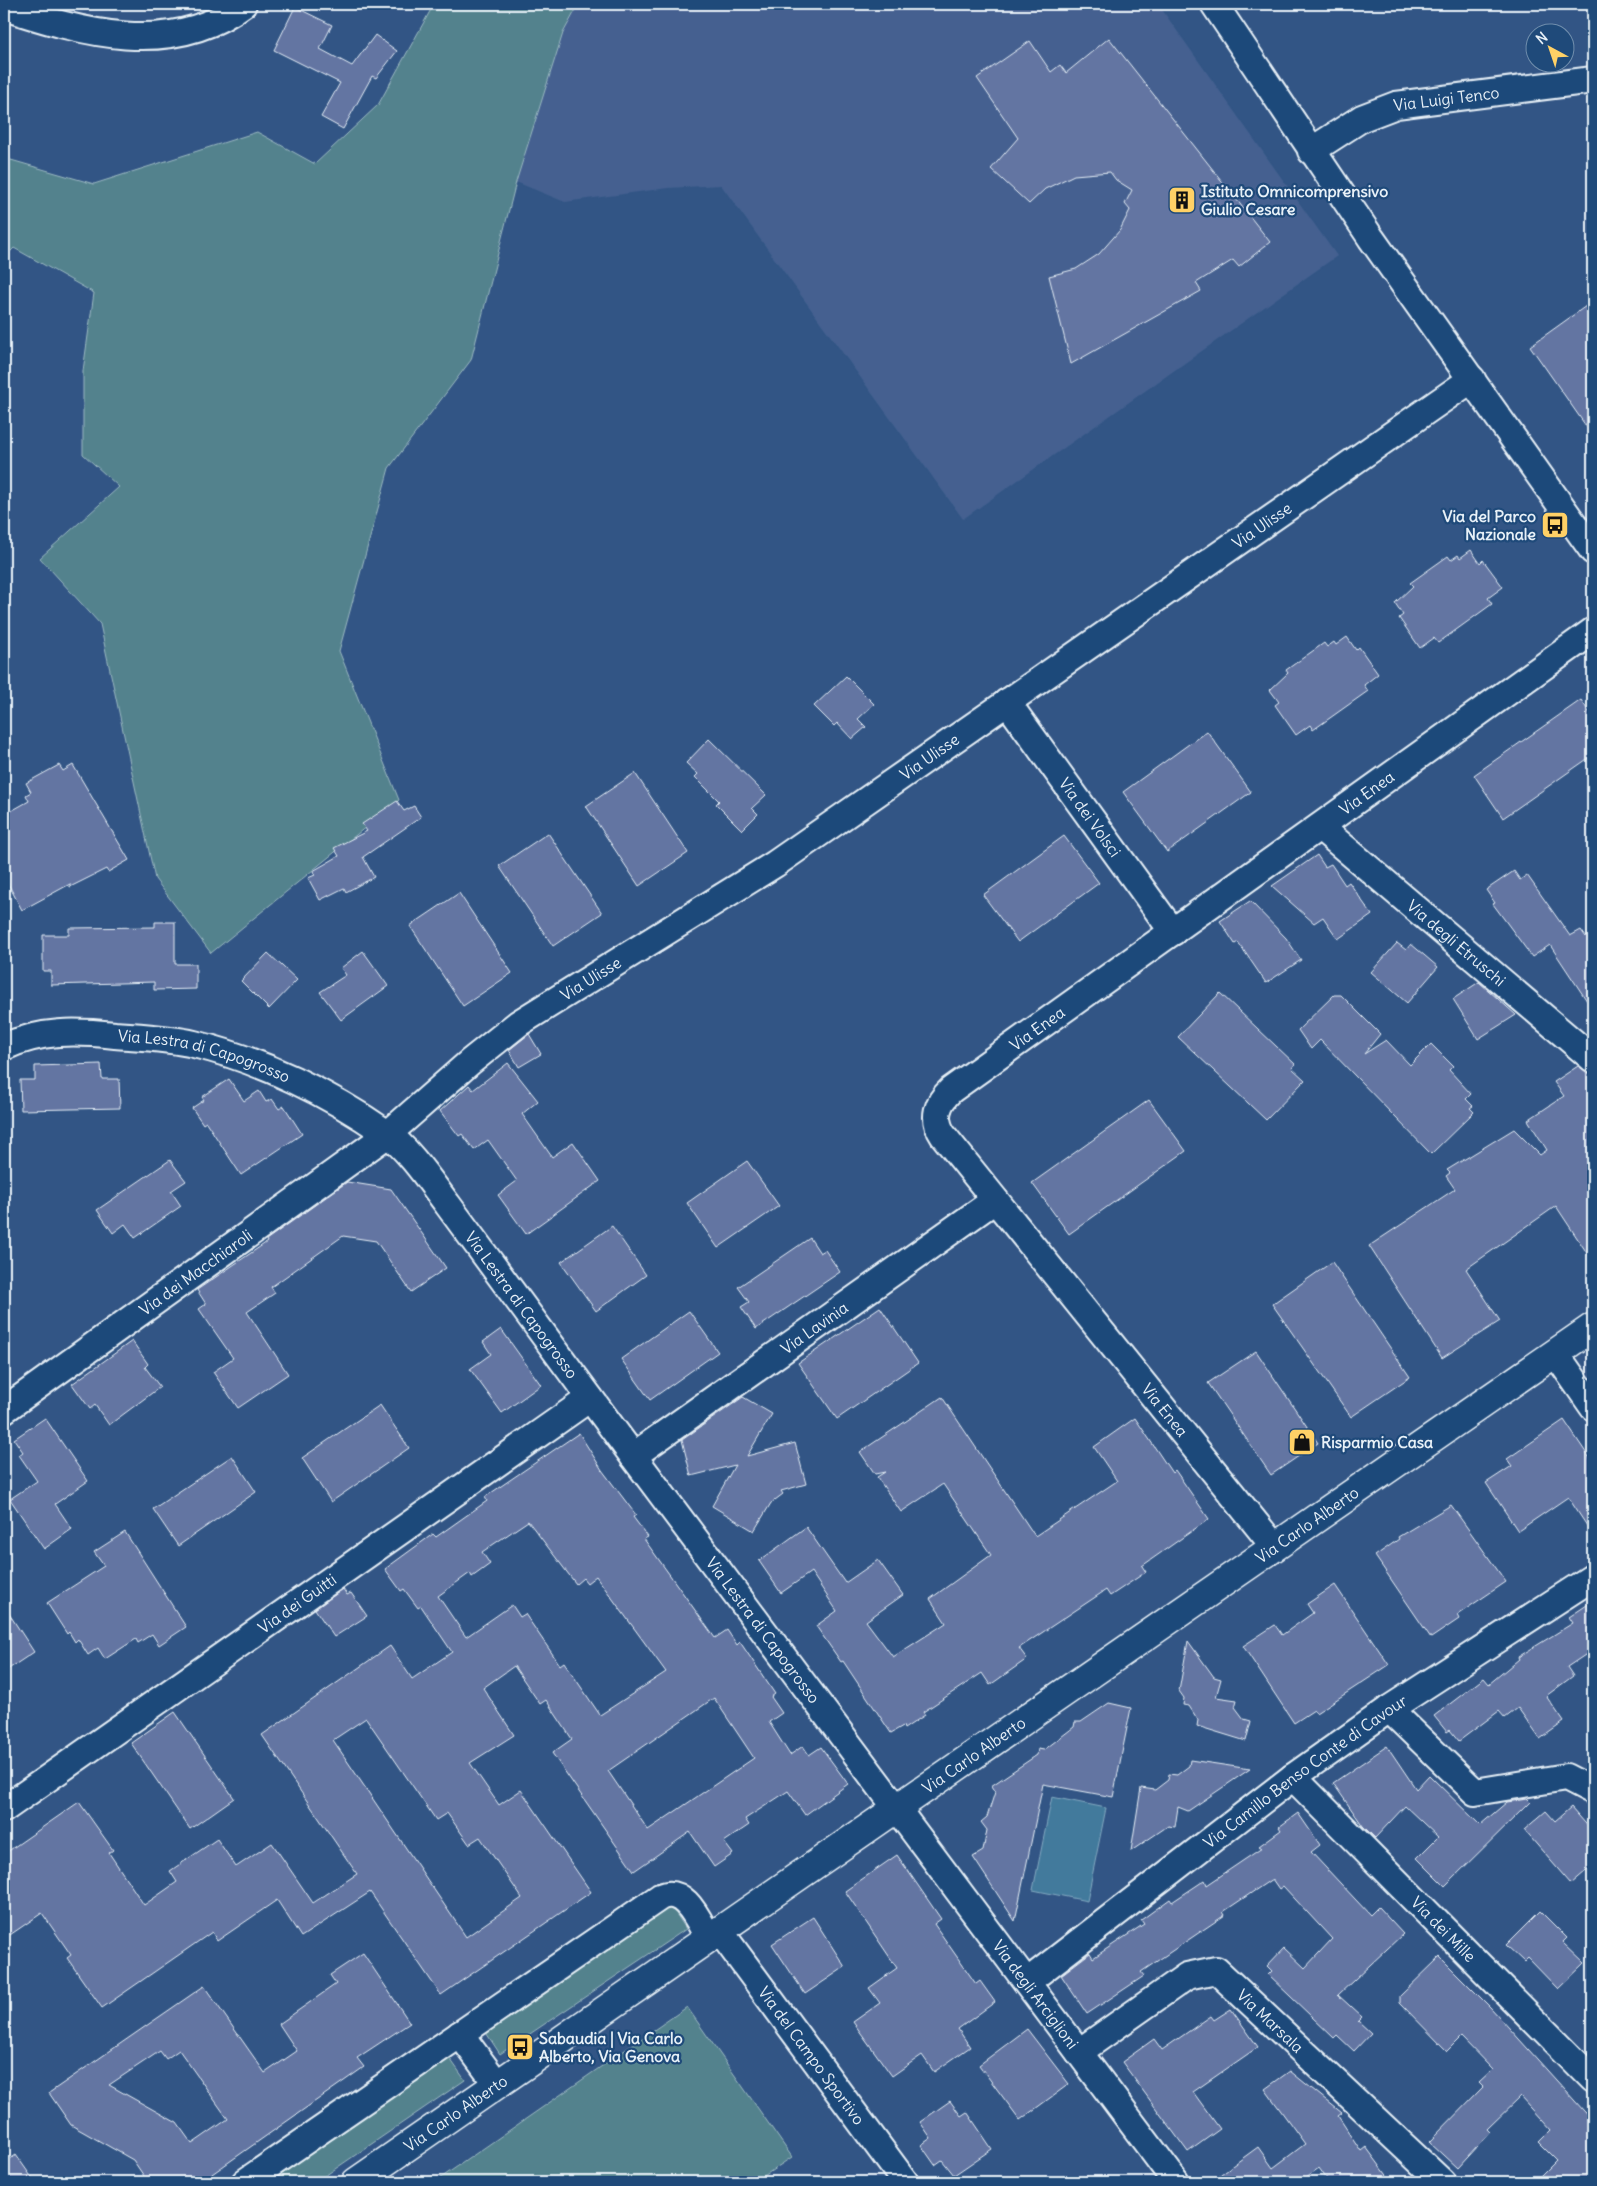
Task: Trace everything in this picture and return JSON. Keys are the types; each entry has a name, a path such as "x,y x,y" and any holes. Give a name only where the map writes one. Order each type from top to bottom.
{"street":[{"path":"4,7 70,28 120,36 141,37 176,33 204,26 243,4"},
{"path":"1214,4 1311,151 1593,551"},
{"name":"Via Luigi Tenco","path":"1311,151 1362,118 1396,105 1593,80"},
{"name":"Via Ulisse","path":"388,1134 470,1062 519,1023 775,864 1472,379"},
{"name":"Via Enea","path":"1274,1546 939,1128 937,1112 941,1102 951,1090 1593,631"},
{"name":"Via dei Volsci","path":"1008,702 1173,932"},
{"name":"Via degli Etruschi","path":"1320,828 1593,1059"},
{"name":"Via Lestra di Capogrosso","path":"4,1047 30,1037 62,1031 137,1036 195,1044 252,1064 301,1085 388,1134 440,1194 633,1456 896,1807"},
{"name":"Via dei Macchiaroli","path":"4,1410 388,1134"},
{"name":"Via Lavinia","path":"633,1456 995,1200"},
{"name":"Via Carlo Alberto","path":"356,2182 1593,1327"},
{"path":"1556,1354 1593,1407"},
{"name":"Via dei Guitti","path":"4,1809 590,1398"},
{"name":"Via Camillo Benso Conte di Cavour","path":"1027,1982 1293,1777 1390,1709 1593,1577"},
{"path":"1390,1709 1475,1792 1566,1777 1593,1791"},
{"name":"Via dei Mille","path":"1293,1777 1593,2080"},
{"name":"Via degli Arciglioni","path":"896,1807 1176,2182"},
{"name":"Via del Campo Sportivo","path":"460,2034 666,1894 674,1894 685,1901 714,1933 905,2182"},
{"name":"Via Marsala","path":"1079,2052 1187,1976 1216,1970 1442,2182"},
{"path":"245,2182 460,2034 497,2084"}],"shaded area":[{"path":"579,4 1158,4 1337,256 963,519 721,185 668,188 565,202 516,182 563,33"},
{"path":"1052,1797 1106,1808 1087,1901 1033,1890"}],"green space":[{"path":"434,4 579,4 563,33 516,182 471,360 389,468 339,651 399,800 211,953 155,879 100,624 40,558 119,487 83,454 83,371 94,293 14,248 4,258 4,158 94,184 257,132 315,164 378,105"},
{"path":"669,1903 686,1929 500,2054 483,2028"},
{"path":"687,2007 792,2157 755,2182 435,2182"},
{"path":"446,2053 465,2080 316,2182 256,2182"}],"building":[{"path":"295,7 332,25 320,49 352,66 375,35 397,51 376,78 372,76 343,129 321,117 340,83 274,50"},
{"name":"Istituto Omnicomprensivo Giulio Cesare","path":"1109,38 1270,242 1239,267 1233,260 1196,283 1201,291 1071,364 1049,276 1076,269 1099,254 1120,230 1130,210 1125,204 1132,190 1116,180 1110,172 1074,175 1045,189 1029,204 991,169 1018,138 977,78 1030,41 1051,72 1060,65 1066,73"},
{"path":"1593,301 1593,436 1530,346"},
{"path":"1471,550 1480,563 1483,560 1503,587 1488,598 1492,604 1438,643 1434,638 1420,648 1399,618 1403,615 1395,603 1413,586 1410,583 1448,556 1451,560 1458,555 1460,558"},
{"path":"1347,637 1356,650 1359,647 1378,674 1364,685 1368,691 1313,730 1310,725 1296,735 1275,705 1279,702 1270,690 1288,673 1286,670 1324,643 1327,647 1334,642 1336,645"},
{"path":"846,676 874,704 858,719 866,727 852,739 837,723 834,726 814,706"},
{"path":"1581,700 1593,718 1593,755 1503,818 1474,775"},
{"path":"1207,731 1251,792 1167,852 1123,792"},
{"path":"709,739 766,795 752,808 758,814 742,830 716,804 719,801 695,777 698,774 686,763"},
{"path":"59,765 63,771 73,765 129,860 108,872 106,869 70,887 70,884 22,910 4,876 4,815 29,801 26,795 31,792 26,783"},
{"path":"635,773 688,853 639,886 586,806"},
{"path":"397,801 404,811 414,806 421,817 363,857 374,877 346,892 344,888 320,900 308,878 315,875 313,871 339,856 334,848 367,831 362,824"},
{"path":"548,833 602,913 553,946 499,866"},
{"path":"1064,836 1099,883 1018,942 983,895"},
{"path":"1317,855 1325,867 1331,864 1345,885 1349,882 1372,915 1338,939 1323,917 1314,923 1272,886"},
{"path":"1514,871 1520,880 1527,875 1570,936 1581,930 1586,937 1593,931 1593,1010 1550,945 1532,957 1493,904 1495,903 1486,890"},
{"path":"459,893 512,973 463,1006 410,926"},
{"path":"1250,901 1286,938 1301,960 1266,983 1238,942 1235,944 1220,921"},
{"path":"155,922 175,922 175,964 196,964 196,989 154,990 154,982 51,985 51,971 43,971 43,935 69,935 69,928 155,927"},
{"path":"1397,943 1406,950 1411,944 1438,967 1407,1003 1371,972"},
{"path":"363,951 388,986 341,1020 320,992 346,975 341,968"},
{"path":"268,953 297,980 269,1009 241,981"},
{"path":"1479,982 1516,1015 1478,1039 1453,999"},
{"path":"1220,993 1295,1064 1292,1068 1305,1080 1266,1120 1178,1037"},
{"path":"1334,995 1341,995 1380,1034 1364,1054 1386,1040 1410,1065 1431,1044 1453,1066 1449,1070 1471,1094 1466,1099 1473,1106 1470,1108 1474,1112 1431,1154 1320,1040 1311,1049 1298,1030"},
{"path":"529,1034 541,1054 519,1067 509,1050"},
{"path":"508,1063 538,1101 522,1114 552,1157 573,1142 600,1181 526,1234 498,1195 517,1181 488,1140 474,1150 462,1134 459,1136 440,1111 469,1085 473,1090"},
{"path":"101,1064 102,1079 119,1079 120,1108 21,1110 20,1080 35,1080 35,1066"},
{"path":"1578,1066 1589,1073 1593,1080 1593,1262 1556,1206 1466,1269 1500,1321 1442,1358 1369,1246 1455,1189 1446,1176 1450,1173 1447,1170 1514,1129 1540,1155 1547,1150 1528,1120 1564,1096 1554,1082"},
{"path":"229,1079 244,1101 259,1091 266,1102 272,1099 279,1109 284,1106 302,1134 241,1175 206,1122 203,1124 192,1108 204,1100 202,1097"},
{"path":"1149,1100 1186,1151 1069,1234 1032,1183"},
{"path":"170,1160 186,1181 171,1191 181,1206 135,1238 125,1224 113,1233 97,1210"},
{"path":"747,1161 779,1206 718,1248 687,1203"},
{"path":"347,1182 391,1189 446,1268 411,1292 376,1241 343,1236 271,1287 275,1293 247,1312 288,1374 238,1408 213,1372 233,1358 199,1309 206,1304 197,1290 267,1242 266,1240"},
{"path":"612,1226 646,1275 596,1311 561,1262"},
{"path":"810,1238 820,1253 825,1250 840,1272 756,1329 741,1307 749,1302 738,1287"},
{"path":"1332,1262 1410,1377 1351,1417 1272,1304"},
{"path":"880,1307 918,1363 837,1419 798,1363"},
{"path":"689,1311 718,1352 650,1400 621,1359"},
{"path":"501,1329 541,1385 502,1413 470,1369 491,1354 483,1342"},
{"path":"132,1341 148,1364 145,1367 160,1387 109,1425 95,1405 90,1409 72,1384"},
{"path":"1256,1351 1318,1443 1271,1475 1208,1383"},
{"path":"743,1397 772,1414 747,1456 795,1443 806,1484 781,1491 783,1494 771,1503 754,1531 712,1506 735,1465 691,1476 682,1440"},
{"path":"942,1397 1035,1536 1117,1481 1094,1447 1135,1418 1172,1473 1175,1470 1209,1519 1142,1566 1146,1572 1110,1596 1106,1590 1019,1648 1027,1659 990,1685 982,1673 923,1712 925,1715 904,1729 903,1726 891,1733 843,1661 841,1662 816,1626 837,1611 811,1572 781,1593 759,1561 806,1527 845,1583 878,1560 903,1595 866,1621 893,1657 946,1623 930,1599 991,1555 943,1484 901,1512 877,1477 885,1472 875,1474 860,1452"},
{"path":"380,1405 409,1448 331,1502 302,1458"},
{"path":"45,1418 88,1481 55,1504 72,1529 44,1549 10,1499 37,1481 19,1455 23,1452 14,1439"},
{"path":"1564,1420 1593,1463 1593,1535 1568,1497 1518,1531 1486,1483 1512,1466 1507,1459"},
{"path":"579,1433 602,1470 636,1515 633,1517 648,1537 644,1539 715,1638 727,1630 737,1645 740,1642 775,1694 771,1697 782,1713 769,1722 790,1755 803,1746 809,1755 821,1747 848,1784 805,1815 788,1791 745,1819 749,1825 724,1842 733,1854 714,1867 690,1832 634,1871 552,1753 572,1739 546,1700 540,1704 514,1666 483,1688 514,1735 470,1763 499,1805 521,1790 591,1892 441,1995 370,1892 301,1937 277,1900 217,1941 212,1932 102,2008 67,1958 71,1955 42,1913 4,1939 4,1854 79,1802 113,1850 109,1853 144,1905 177,1882 170,1871 217,1839 236,1867 272,1843 313,1903 357,1874 262,1735 390,1646 412,1679 452,1652 421,1606 418,1608 404,1589 401,1591 385,1569 433,1534 436,1537 487,1501 485,1497","holes":["528,1521 576,1584 583,1578 587,1583 596,1576 666,1672 600,1715 564,1662 560,1665 525,1614 520,1617 512,1605 466,1637 438,1596 470,1573 472,1577 490,1564 482,1552","714,1698 754,1758 648,1830 608,1771","366,1718 436,1820 447,1813 469,1844 480,1837 522,1898 466,1937 333,1740"]},
{"path":"232,1456 256,1492 178,1546 153,1509"},
{"path":"1451,1505 1506,1582 1457,1615 1459,1619 1431,1638 1375,1556 1399,1539 1398,1537"},
{"path":"125,1532 186,1627 159,1645 152,1634 138,1643 136,1639 105,1659 98,1648 88,1655 78,1639 75,1642 69,1632 67,1634 47,1603 104,1566 94,1552"},
{"path":"1335,1585 1389,1665 1316,1713 1314,1710 1294,1723 1243,1646 1275,1625 1282,1635 1313,1613 1307,1604"},
{"path":"343,1589 347,1595 351,1593 367,1616 334,1637 315,1609"},
{"path":"1593,1601 1593,1654 1591,1651 1567,1667 1573,1676 1546,1696 1564,1722 1540,1739 1518,1708 1505,1718 1499,1711 1459,1741 1450,1730 1447,1732 1434,1716 1484,1678 1489,1684 1519,1659 1518,1657 1573,1623 1569,1617"},
{"path":"4,1606 34,1652 4,1672"},
{"path":"1188,1641 1214,1677 1221,1679 1216,1697 1237,1700 1235,1707 1244,1719 1251,1721 1246,1741 1197,1726 1198,1720 1189,1706 1183,1705 1184,1698 1179,1691"},
{"path":"1109,1703 1131,1708 1113,1797 1043,1784 1015,1921 973,1857 983,1851 987,1830 981,1822 987,1817 995,1792 991,1786 1037,1755 1038,1749 1044,1750 1074,1727 1075,1722 1081,1722"},
{"path":"175,1712 234,1798 190,1829 131,1743"},
{"path":"1387,1746 1416,1789 1429,1775 1480,1825 1507,1802 1527,1799 1530,1802 1445,1886 1417,1858 1438,1837 1405,1806 1375,1838 1363,1826 1333,1783"},
{"path":"1190,1760 1250,1769 1188,1811 1178,1807 1175,1827 1168,1826 1131,1851 1141,1788 1155,1790 1168,1780 1169,1774 1177,1775 1189,1766"},
{"path":"1571,1807 1593,1832 1593,1865 1571,1884 1524,1830 1546,1811 1555,1821"},
{"path":"1298,1813 1320,1845 1311,1852 1370,1915 1378,1907 1403,1934 1338,1995 1362,2017 1358,2021 1371,2033 1354,2051 1337,2035 1334,2038 1268,1975 1272,1971 1267,1966 1284,1948 1305,1968 1332,1939 1283,1886 1279,1889 1272,1879 1223,1912 1225,1915 1141,1972 1144,1976 1087,2014 1061,1975 1090,1953 1093,1958 1144,1924 1141,1920 1170,1899 1172,1902 1205,1880 1207,1885 1262,1848 1259,1846 1281,1830 1279,1827"},
{"path":"897,1855 941,1919 934,1924 976,1984 980,1981 995,2002 958,2029 970,2047 934,2072 922,2055 892,2076 853,2022 880,2003 869,1988 897,1968 845,1891"},
{"path":"1540,1911 1567,1938 1563,1942 1585,1963 1558,1989 1528,1958 1524,1962 1506,1945"},
{"path":"813,1917 845,1967 805,1994 772,1944"},
{"path":"363,1953 410,2023 357,2058 364,2067 212,2174 217,2182 148,2182 133,2160 71,2125 49,2093 204,1986 265,2073 297,2051 279,2024 336,1984 330,1975","holes":["179,2050 228,2119 192,2144 177,2123 109,2085 160,2051 166,2059"]},
{"path":"1440,1957 1491,2008 1593,2121 1593,2182 1534,2182 1556,2160 1539,2143 1551,2131 1520,2097 1487,2129 1490,2132 1457,2168 1429,2142 1483,2087 1479,2083 1493,2070 1461,2037 1447,2051 1400,2003 1400,1996"},
{"path":"1231,2009 1258,2047 1193,2092 1220,2129 1188,2152 1122,2062 1154,2039 1162,2050 1211,2016 1214,2020"},
{"path":"1027,2029 1069,2084 1020,2120 979,2065"},
{"path":"1290,2071 1342,2113 1338,2116 1361,2151 1366,2147 1392,2182 1329,2182 1319,2168 1299,2182 1210,2182 1258,2147 1273,2168 1305,2144 1265,2089"},
{"path":"950,2101 961,2116 967,2112 992,2149 954,2175 942,2160 935,2165 921,2145 931,2138 920,2122"},
{"path":"16,2155 35,2182 4,2182 4,2163"}],"place":[{"name":"Istituto Omnicomprensivo Giulio Cesare","path":"1182,200"},
{"name":"Via del Parco Nazionale","path":"1555,525"},
{"name":"Risparmio Casa","path":"1302,1442"},
{"name":"Sabaudia | Via Carlo Alberto, Via Genova","path":"520,2047"}]}
